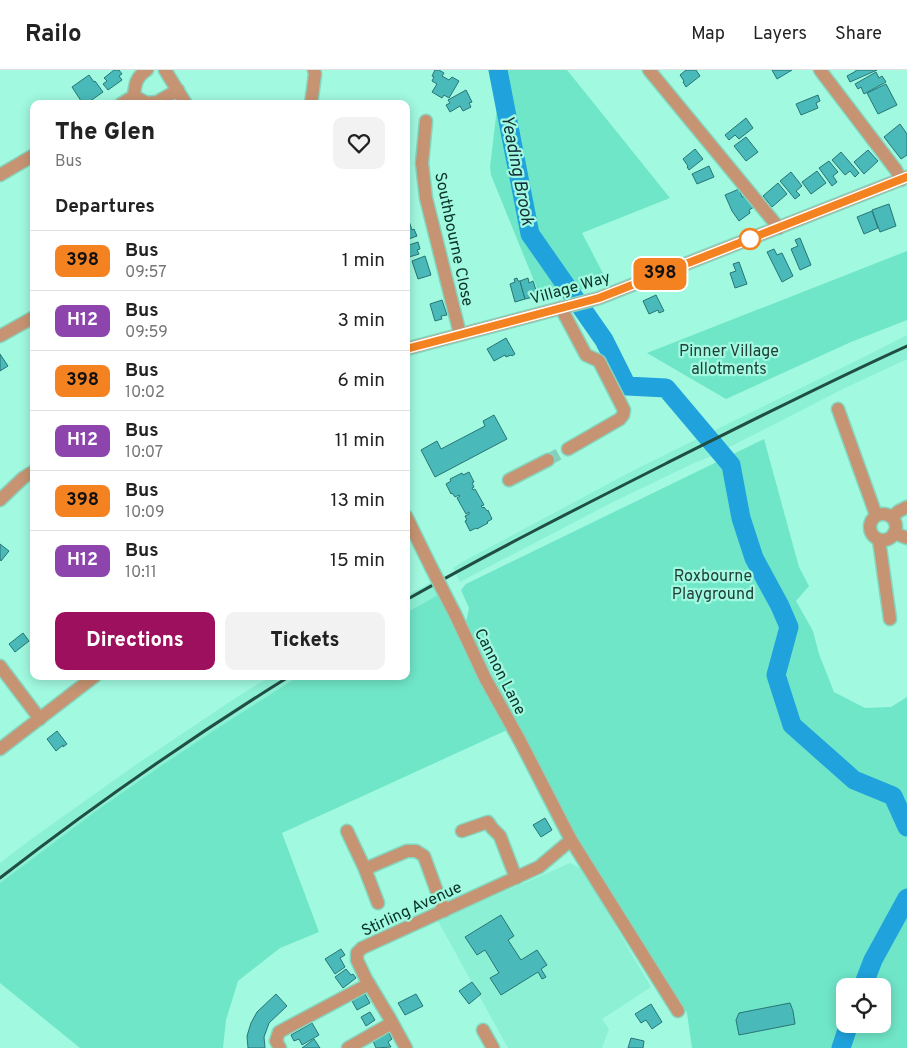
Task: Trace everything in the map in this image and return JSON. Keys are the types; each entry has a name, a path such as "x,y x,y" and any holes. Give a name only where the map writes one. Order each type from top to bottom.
{"street":[{"path":"134,96 135,84 147,70"},
{"path":"165,70 184,100"},
{"path":"312,100 314,70"},
{"path":"649,70 779,228"},
{"path":"820,70 904,179"},
{"path":"160,100 178,90"},
{"path":"134,96 141,100"},
{"path":"128,100 134,96"},
{"name":"Southbourne Close","path":"426,121 422,163 426,198 460,334"},
{"path":"0,175 30,157"},
{"name":"Village Way","path":"410,348 599,298 904,179"},
{"path":"568,449 620,419 624,410 599,361 586,355 573,305"},
{"path":"0,336 30,318"},
{"path":"838,409 876,515"},
{"path":"509,480 548,460"},
{"path":"0,500 30,474"},
{"path":"892,517 907,507"},
{"path":"884,513 892,517 896,525 894,533 887,539 879,540 872,535 869,528 871,520 876,515 884,513"},
{"name":"Cannon Lane","path":"410,524 485,678 571,840 678,1011"},
{"path":"894,533 907,538"},
{"path":"879,540 890,619"},
{"path":"0,666 40,719"},
{"path":"0,749 91,680"},
{"path":"462,831 488,822 500,836 516,878"},
{"path":"347,831 365,869 378,903"},
{"name":"Stirling Avenue","path":"406,1048 369,984 357,960 357,953 362,948 539,867 571,840"},
{"path":"365,869 407,851 416,850 424,856 444,911"},
{"path":"280,1048 276,1041 279,1032 369,984"},
{"path":"348,1048 392,1023"},
{"path":"483,1030 493,1048"}],"shaded area":[{"path":"907,335 907,359 843,389 712,456 611,503 460,582 453,568 464,561 636,469"},
{"path":"434,581 440,594 410,611 410,594"},
{"path":"265,680 293,680 162,765 100,808 0,883 0,863 134,766"},
{"path":"570,863 582,869 651,987 602,1019 609,1029 602,1048 508,1048 438,921"}],"green space":[{"path":"490,70 567,70 670,198 582,233 607,281 543,303 491,175 490,167 497,108"},
{"name":"Pinner Village allotments","path":"907,251 907,320 851,342 726,399 647,353"},
{"name":"Roxbourne Playground","path":"764,439 799,567 809,586 796,601 813,631 819,654 834,692 865,708 891,707 907,697 907,1048 692,1048 687,1013 577,837 466,622 469,608 461,590 466,584"},
{"path":"440,594 507,730 282,833 319,932 280,948 238,981 226,1020 223,1048 80,1048 0,983 0,883 100,808 162,765 293,680 410,680 410,611"}],"building":[{"path":"114,70 119,70 122,74 119,76 122,80 108,90 103,84 107,81 104,78"},
{"path":"435,70 444,73 442,76 449,80 452,77 459,81 449,98 444,95 442,98 432,92 437,84 432,81"},
{"path":"686,70 696,70 700,76 686,87 680,75"},
{"path":"772,70 792,70 777,79"},
{"path":"856,70 877,70 850,82 847,76"},
{"path":"876,72 879,78 882,76 886,82 864,94 861,87 858,89 855,84"},
{"path":"89,75 103,92 92,100 80,100 72,87"},
{"path":"886,84 897,105 878,114 867,93"},
{"path":"466,90 472,102 469,103 471,107 463,111 460,106 450,112 446,105 450,103 448,100"},
{"path":"818,95 820,101 816,103 818,108 801,115 796,104"},
{"path":"746,118 753,128 739,139 735,135 729,140 725,135"},
{"path":"900,124 907,134 907,155 901,159 884,137"},
{"path":"746,137 758,152 746,161 734,146"},
{"path":"695,149 703,159 689,170 683,159"},
{"path":"868,150 878,161 864,174 854,162"},
{"path":"841,152 859,173 855,177 850,171 845,175 832,160"},
{"path":"829,161 838,172 833,176 837,182 832,186 819,168"},
{"path":"709,166 714,177 697,184 692,174"},
{"path":"817,171 826,183 811,194 802,182"},
{"path":"791,172 802,186 796,191 800,195 795,199 780,181"},
{"path":"778,183 787,194 772,207 763,196"},
{"path":"739,189 742,197 746,196 754,207 749,210 750,213 739,221 725,195"},
{"path":"889,204 896,226 880,232 872,210"},
{"path":"872,211 878,228 864,234 857,217"},
{"path":"410,224 412,230 414,229 417,236 410,239"},
{"path":"800,238 811,265 800,270 791,249 798,246 795,240"},
{"path":"418,242 420,249 417,250 419,254 410,257 410,245"},
{"path":"774,249 777,255 782,253 793,276 782,282 767,252"},
{"path":"425,256 431,275 418,279 412,261"},
{"path":"739,262 747,284 735,288 730,273 736,271 733,264"},
{"path":"517,278 520,281 525,299 515,302 510,284 515,282 514,279"},
{"path":"528,278 529,283 533,281 538,296 525,299 520,281"},
{"path":"656,295 664,311 659,313 658,310 649,314 643,301"},
{"path":"442,300 447,315 441,316 442,319 435,321 430,304"},
{"path":"506,338 515,354 506,357 505,355 494,361 487,349"},
{"path":"0,354 8,366 0,371"},
{"path":"494,415 507,439 435,477 421,450 437,441 441,449 485,426 483,421"},
{"path":"469,472 474,482 472,483 474,487 472,488 473,490 475,489 484,505 481,506 488,510 492,519 477,529 470,531 465,521 467,520 465,516 469,512 466,514 457,498 460,496 455,497 451,494 446,484 451,481 450,479"},
{"path":"0,544 9,551 1,561 0,559"},
{"path":"23,633 29,641 15,652 9,644"},
{"path":"57,731 67,744 56,751 47,739"},
{"path":"545,818 552,830 541,837 533,825"},
{"path":"501,915 514,936 508,940 521,960 537,950 547,965 541,969 546,977 542,979 538,972 501,995 490,978 499,973 485,950 477,955 465,937"},
{"path":"341,949 345,955 340,958 345,967 335,974 325,959"},
{"path":"346,969 356,978 343,988 335,977"},
{"path":"472,982 481,994 469,1004 459,991"},
{"path":"276,994 287,1006 269,1023 264,1037 265,1048 248,1048 247,1036 251,1023 257,1012"},
{"path":"365,994 370,1003 357,1010 352,1001"},
{"path":"416,994 423,1006 405,1015 398,1003"},
{"path":"790,1003 795,1024 739,1035 736,1020 739,1013"},
{"path":"651,1004 662,1022 652,1029 646,1020 641,1023 635,1014"},
{"path":"370,1012 375,1020 366,1026 361,1017"},
{"path":"312,1023 319,1035 302,1045 299,1039 294,1041 291,1035"},
{"path":"389,1033 392,1039 388,1042 391,1047 376,1048 373,1041"},
{"path":"631,1038 644,1041 643,1048 628,1048"},
{"path":"314,1039 320,1048 302,1048"}],"waterway":[{"name":"Yeading Brook","path":"498,70 530,234 604,340 627,386 666,388 731,465 741,518 754,558 789,627 776,675 792,725 854,780 893,796 907,827"},
{"name":"Yeading Brook","path":"866,978 873,960 907,898"},
{"name":"Yeading Brook","path":"841,1048 846,1033"}],"tunnel":[{"path":"548,460 568,449"}],"railway":[{"path":"410,598 502,547 632,481 815,389 907,346"},
{"path":"0,878 142,773 284,680"}],"bus line":[{"name":"398","path":"410,348 599,298 907,177"}]}
